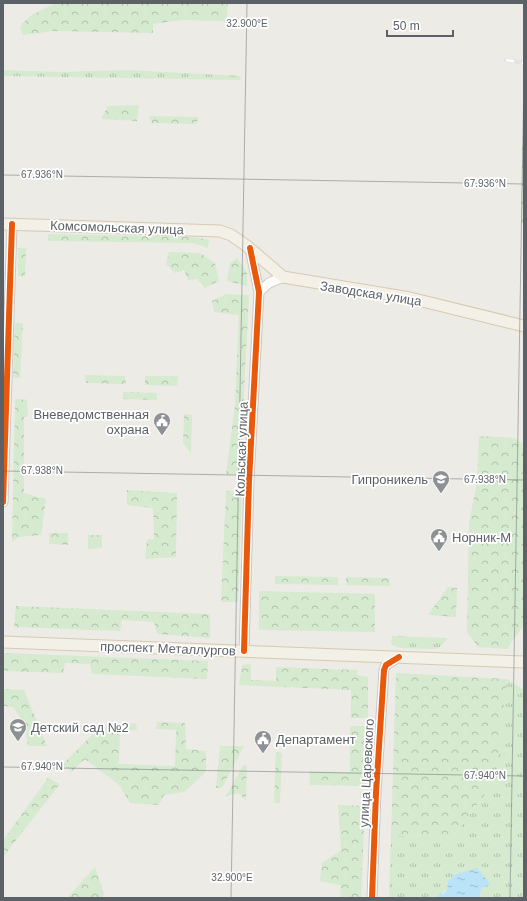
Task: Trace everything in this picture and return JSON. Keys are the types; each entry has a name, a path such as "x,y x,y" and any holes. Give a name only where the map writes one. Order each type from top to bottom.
{"main road":[{"name":"Комсомольская улица","path":"8,224 209,229 231,235 250,248"},
{"path":"250,248 283,277"},
{"name":"Заводская улица","path":"283,277 410,298 524,326"},
{"name":"проспект Металлургов","path":"3,642 524,662"}],"street":[{"path":"3,502 8,224"},
{"name":"Кольская улица","path":"244,651 249,481 259,292 250,248"},
{"path":"259,292 269,283 283,277"},
{"path":"367,656 381,664 384,670"},
{"path":"384,670 386,664 399,657"},
{"name":"улица Царевского","path":"372,898 376,793 384,670"}],"green space":[{"path":"55,3 228,3 226,21 182,20 153,24 153,33 53,31 23,35 20,26 30,16"},
{"path":"3,70 61,72 127,70 241,76 240,80 3,76"},
{"path":"139,105 137,121 101,119 108,106"},
{"path":"149,116 199,117 196,124 152,123"},
{"path":"522,144 524,144 524,224 521,224"},
{"path":"48,234 194,237 209,240 208,248 193,243 48,241"},
{"path":"18,248 26,248 25,276 18,276"},
{"path":"169,252 200,253 215,263 219,281 205,288 197,279 188,280 184,270 175,273 166,264"},
{"path":"237,258 247,272 247,286 227,281 230,263"},
{"path":"226,294 249,295 240,474 226,474 235,405 239,315 214,312 212,301"},
{"path":"15,323 23,323 20,378 13,378"},
{"path":"85,375 125,376 126,384 86,383"},
{"path":"145,376 178,376 177,386 145,385"},
{"path":"123,392 157,393 157,400 123,399"},
{"path":"15,399 27,400 28,416 24,417 24,493 46,499 41,535 18,537 12,542"},
{"path":"184,414 192,415 191,453 183,443"},
{"path":"479,436 515,438 524,445 524,625 507,649 478,647 467,632 469,523 477,482"},
{"path":"127,490 177,493 176,557 145,559 147,539 154,539 153,508 127,505"},
{"path":"226,491 242,492 238,602 221,602"},
{"path":"49,533 68,533 68,545 49,544"},
{"path":"88,535 102,535 102,548 88,549"},
{"path":"275,576 338,577 338,585 275,584"},
{"path":"346,577 389,578 390,586 346,585"},
{"path":"448,587 457,588 456,617 428,615"},
{"path":"259,591 375,594 375,632 259,630"},
{"path":"16,606 210,614 210,638 157,634 154,622 122,620 120,631 14,627"},
{"path":"392,636 448,638 440,647 435,649 400,648 391,644"},
{"path":"3,653 208,661 207,679 92,674 90,664 65,663 63,673 3,671"},
{"path":"251,664 251,680 276,681 276,667 357,670 357,675 368,677 368,718 351,718 351,690 239,685 242,665"},
{"path":"396,673 507,679 495,781 453,837 391,836"},
{"path":"507,679 524,690 524,898 480,898 481,888 448,881 447,889 437,898 389,898 391,836 453,837 495,781"},
{"path":"3,689 24,690 47,746 28,746 25,724 13,707 3,706"},
{"path":"157,722 185,723 186,749 206,751 206,772 184,792 164,795 159,805 130,803 119,785 85,759 72,771 62,765 100,727 136,723 137,730 120,731 119,764 175,766 176,730 156,729"},
{"path":"350,726 368,726 367,786 310,785 309,771 350,772"},
{"path":"220,746 244,746 222,788 216,788"},
{"path":"276,752 282,753 280,803 274,803"},
{"path":"247,765 246,801 239,793 226,796 243,766"},
{"path":"48,778 60,784 3,857 3,840"},
{"path":"338,805 365,806 361,898 341,898 340,885 320,881 322,863 341,850"},
{"path":"95,867 104,894 102,898 67,898"}],"water":[{"path":"477,868 490,884 481,888 480,898 437,898 440,893 444,894 447,889 448,881 454,875"}],"railway":[{"path":"506,60 524,63"}],"cycle path":[{"path":"3,502 12,224"},
{"path":"244,651 249,481 259,292 250,248"},
{"path":"372,898 376,793 384,670 386,665 399,657"}],"place":[{"name":"Вневедомственная охрана","path":"162,436"},
{"name":"Гипроникель","path":"441,494"},
{"name":"Норник-М","path":"439,552"},
{"name":"Детский сад №2","path":"18,742"},
{"name":"Департамент","path":"263,754"}]}
